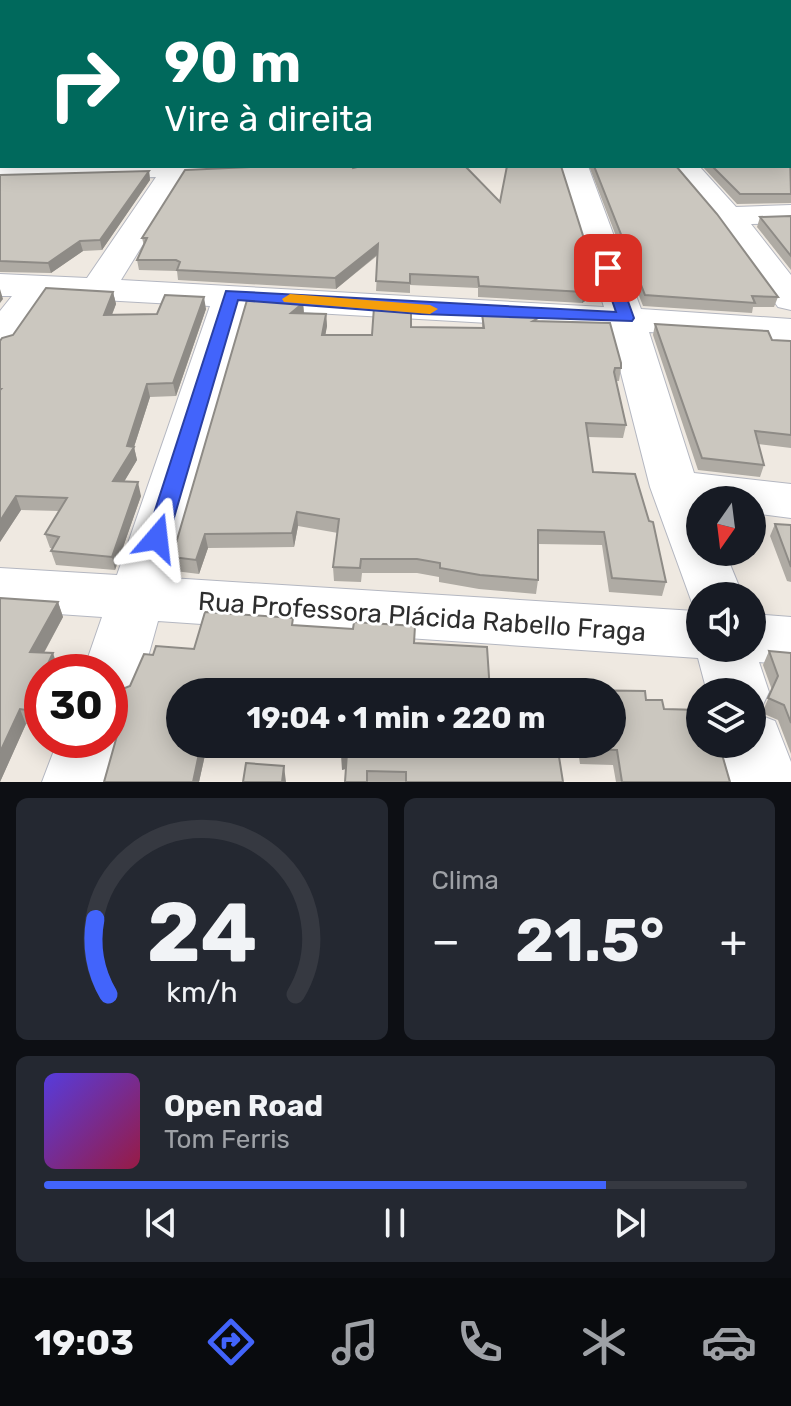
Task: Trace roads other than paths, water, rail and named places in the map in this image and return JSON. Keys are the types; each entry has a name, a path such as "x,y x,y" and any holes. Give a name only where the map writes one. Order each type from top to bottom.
{"street":[{"path":"0,173 50,169 176,168"},
{"path":"97,289 176,168"},
{"path":"575,168 626,318 674,487 710,582"},
{"path":"686,168 728,216 791,299"},
{"path":"728,216 791,214"},
{"path":"0,285 232,295 791,330"},
{"path":"0,337 38,286"},
{"path":"119,654 232,295"},
{"path":"674,487 791,501"},
{"name":"Rua Professora Plácida Rabello Fraga","path":"0,589 686,634"},
{"path":"766,639 791,641"},
{"path":"76,782 84,758"},
{"path":"757,758 764,782"}]}
